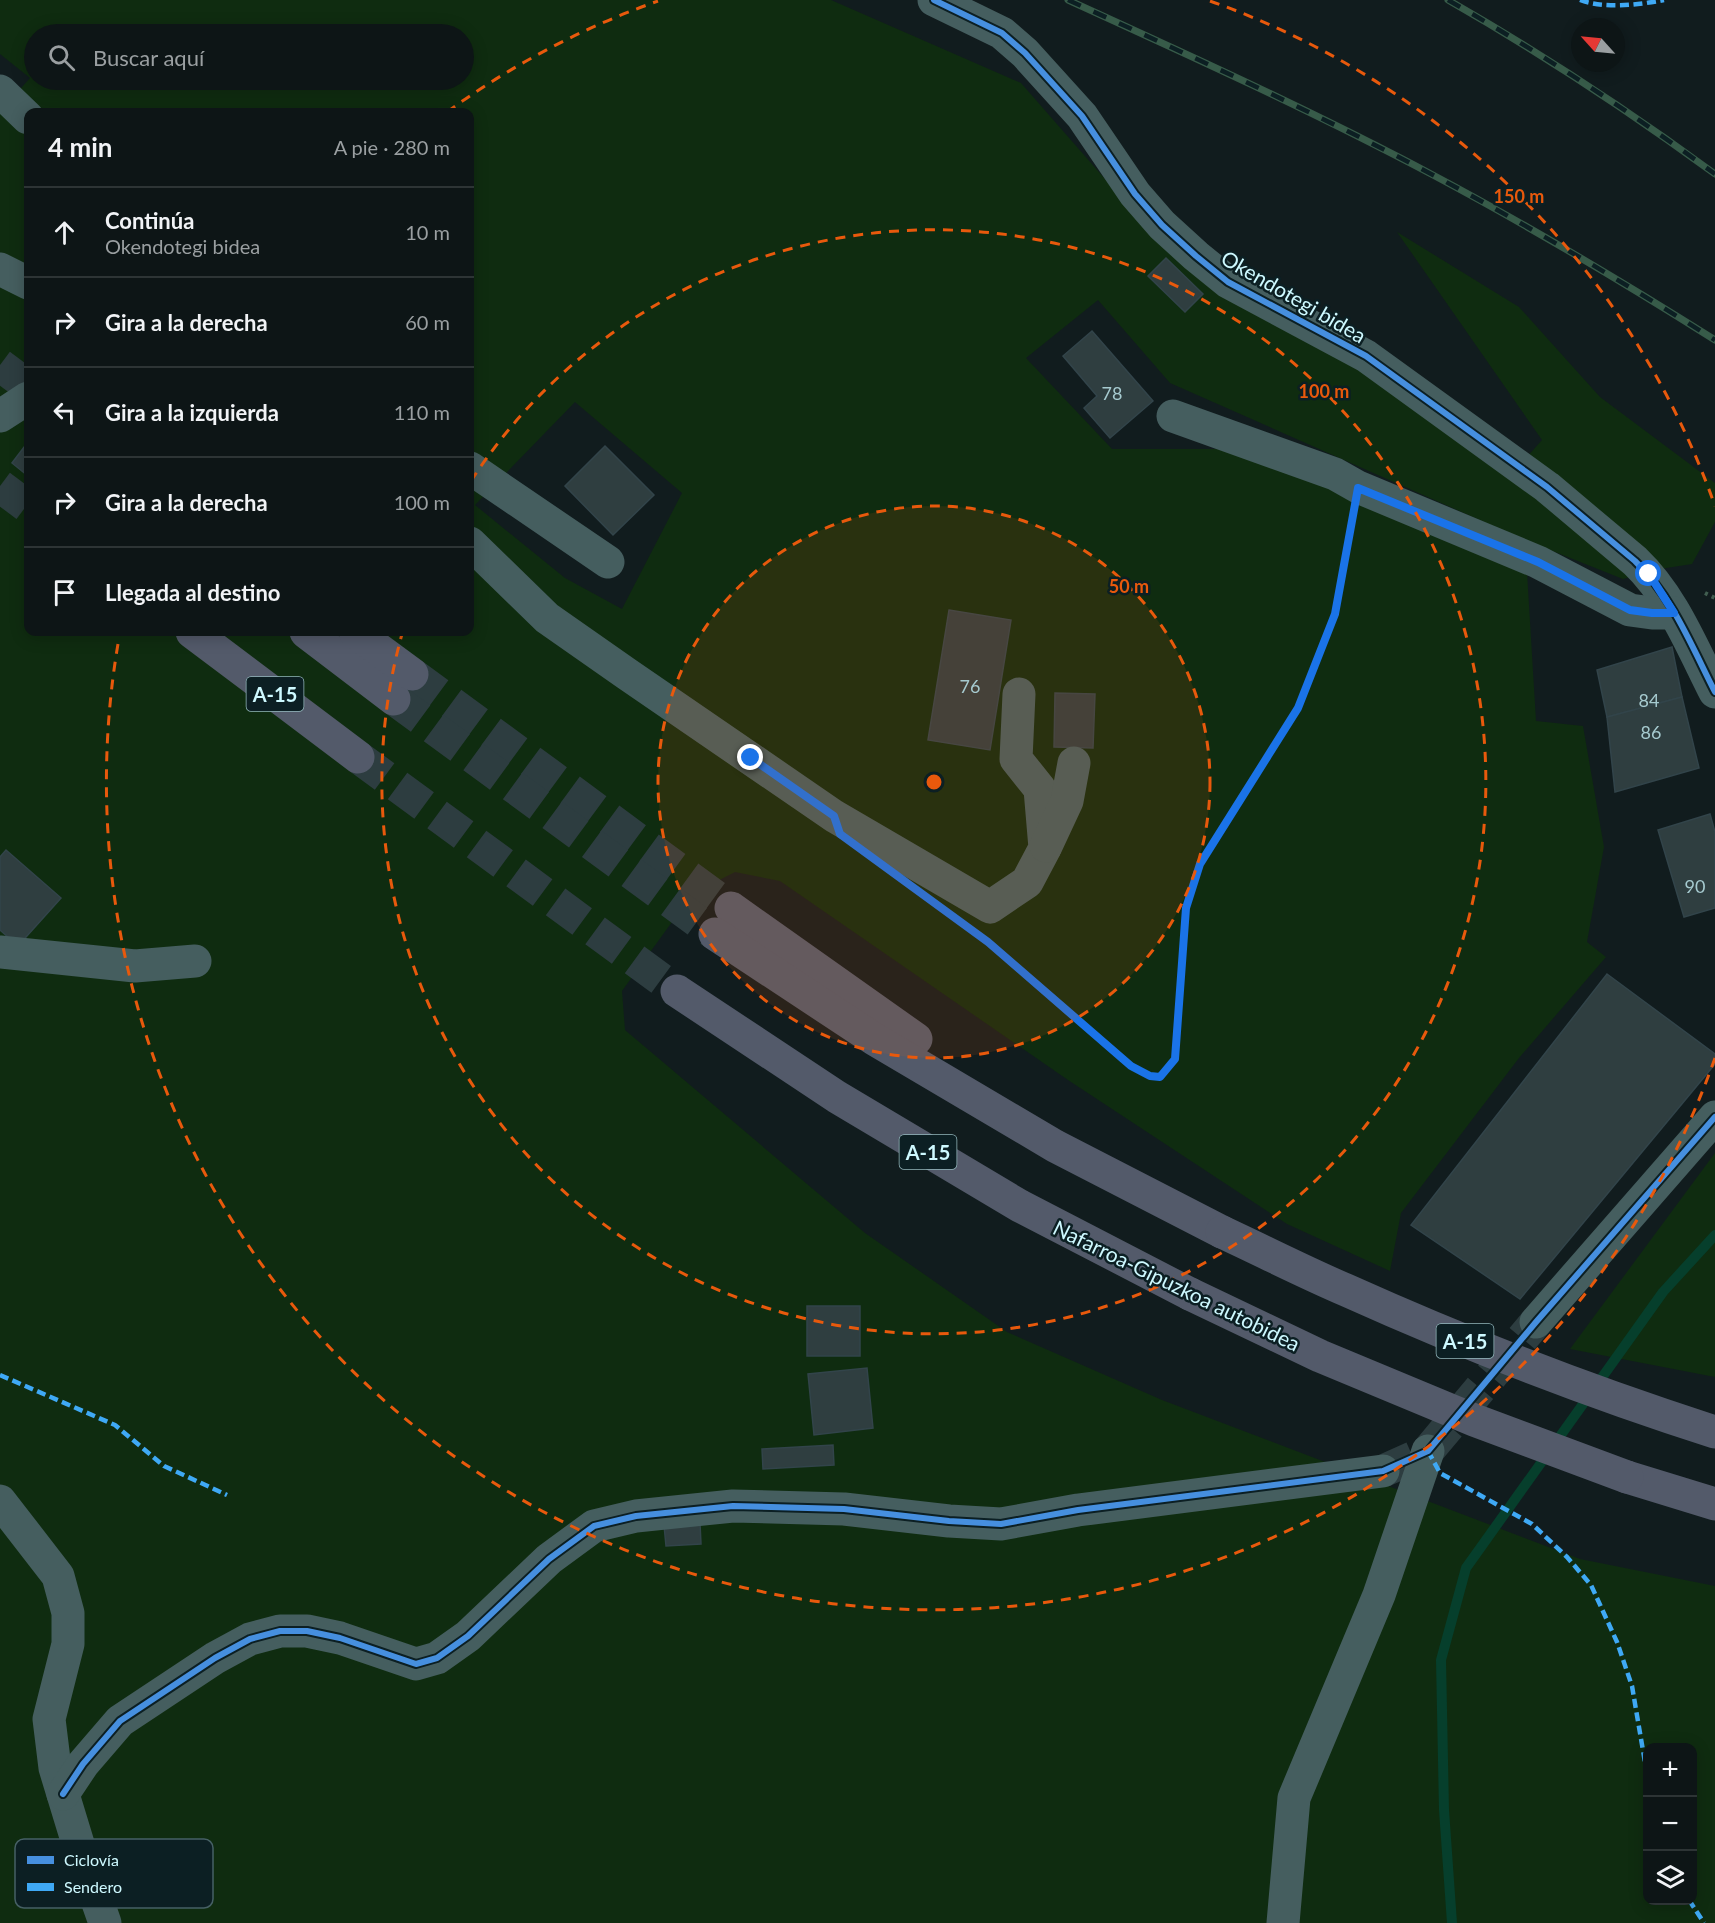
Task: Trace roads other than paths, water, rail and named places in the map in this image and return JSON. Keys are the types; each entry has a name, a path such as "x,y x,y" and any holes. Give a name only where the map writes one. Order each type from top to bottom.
{"highway":[{"name":"A-15","path":"197,636 358,757"},
{"path":"313,636 403,687 359,636"},
{"name":"A-15","path":"723,921 874,1039 1054,1146 1222,1232 1345,1290 1503,1357 1651,1412 1715,1432"},
{"name":"Nafarroa-Gipuzkoa autobidea","path":"677,991 837,1097 1020,1206 1190,1294 1320,1356 1463,1416 1627,1477 1715,1504"}],"street":[{"name":"Okendotegi bidea","path":"934,0 1002,33 1025,53 1082,116 1135,194 1162,225 1204,263 1228,282 1366,356 1547,487 1649,574 1707,658 1715,692"},
{"path":"0,91 24,114"},
{"path":"0,269 24,281"},
{"path":"0,416 24,401"},
{"path":"1173,416 1335,474 1358,488 1538,562 1630,610 1674,613"},
{"path":"474,471 608,562"},
{"path":"474,547 547,618 618,668 834,816 990,907 1027,882 1067,801 1074,763"},
{"path":"1019,694 1016,759 1040,789 1045,849"},
{"path":"0,952 135,966 195,961"},
{"path":"1536,1322 1715,1117"},
{"path":"1283,1923 1294,1798 1379,1594 1428,1451"},
{"path":"63,1794 83,1764 120,1721 215,1658 250,1639 280,1631 307,1630 340,1638 416,1664 436,1658 468,1636 549,1559 594,1526 636,1516 733,1506 844,1509 949,1521 1001,1524 1101,1507 1383,1471"},
{"path":"0,1501 58,1576 68,1613 68,1644 49,1719 55,1768 77,1839"},
{"path":"100,1908 105,1923"}],"waterway":[{"path":"1452,1923 1444,1810 1441,1660 1466,1568 1663,1292 1715,1235"}],"tunnel":[{"path":"0,365 24,383"},
{"path":"0,486 24,504"},
{"path":"412,674 731,908"},
{"path":"394,699 715,934"},
{"path":"358,757 677,991"},
{"path":"1383,1471 1428,1451 1536,1322"}],"railway":[{"path":"1068,0 1298,107 1433,175 1576,255 1715,340"},
{"path":"1448,0 1584,83 1715,174"}]}
